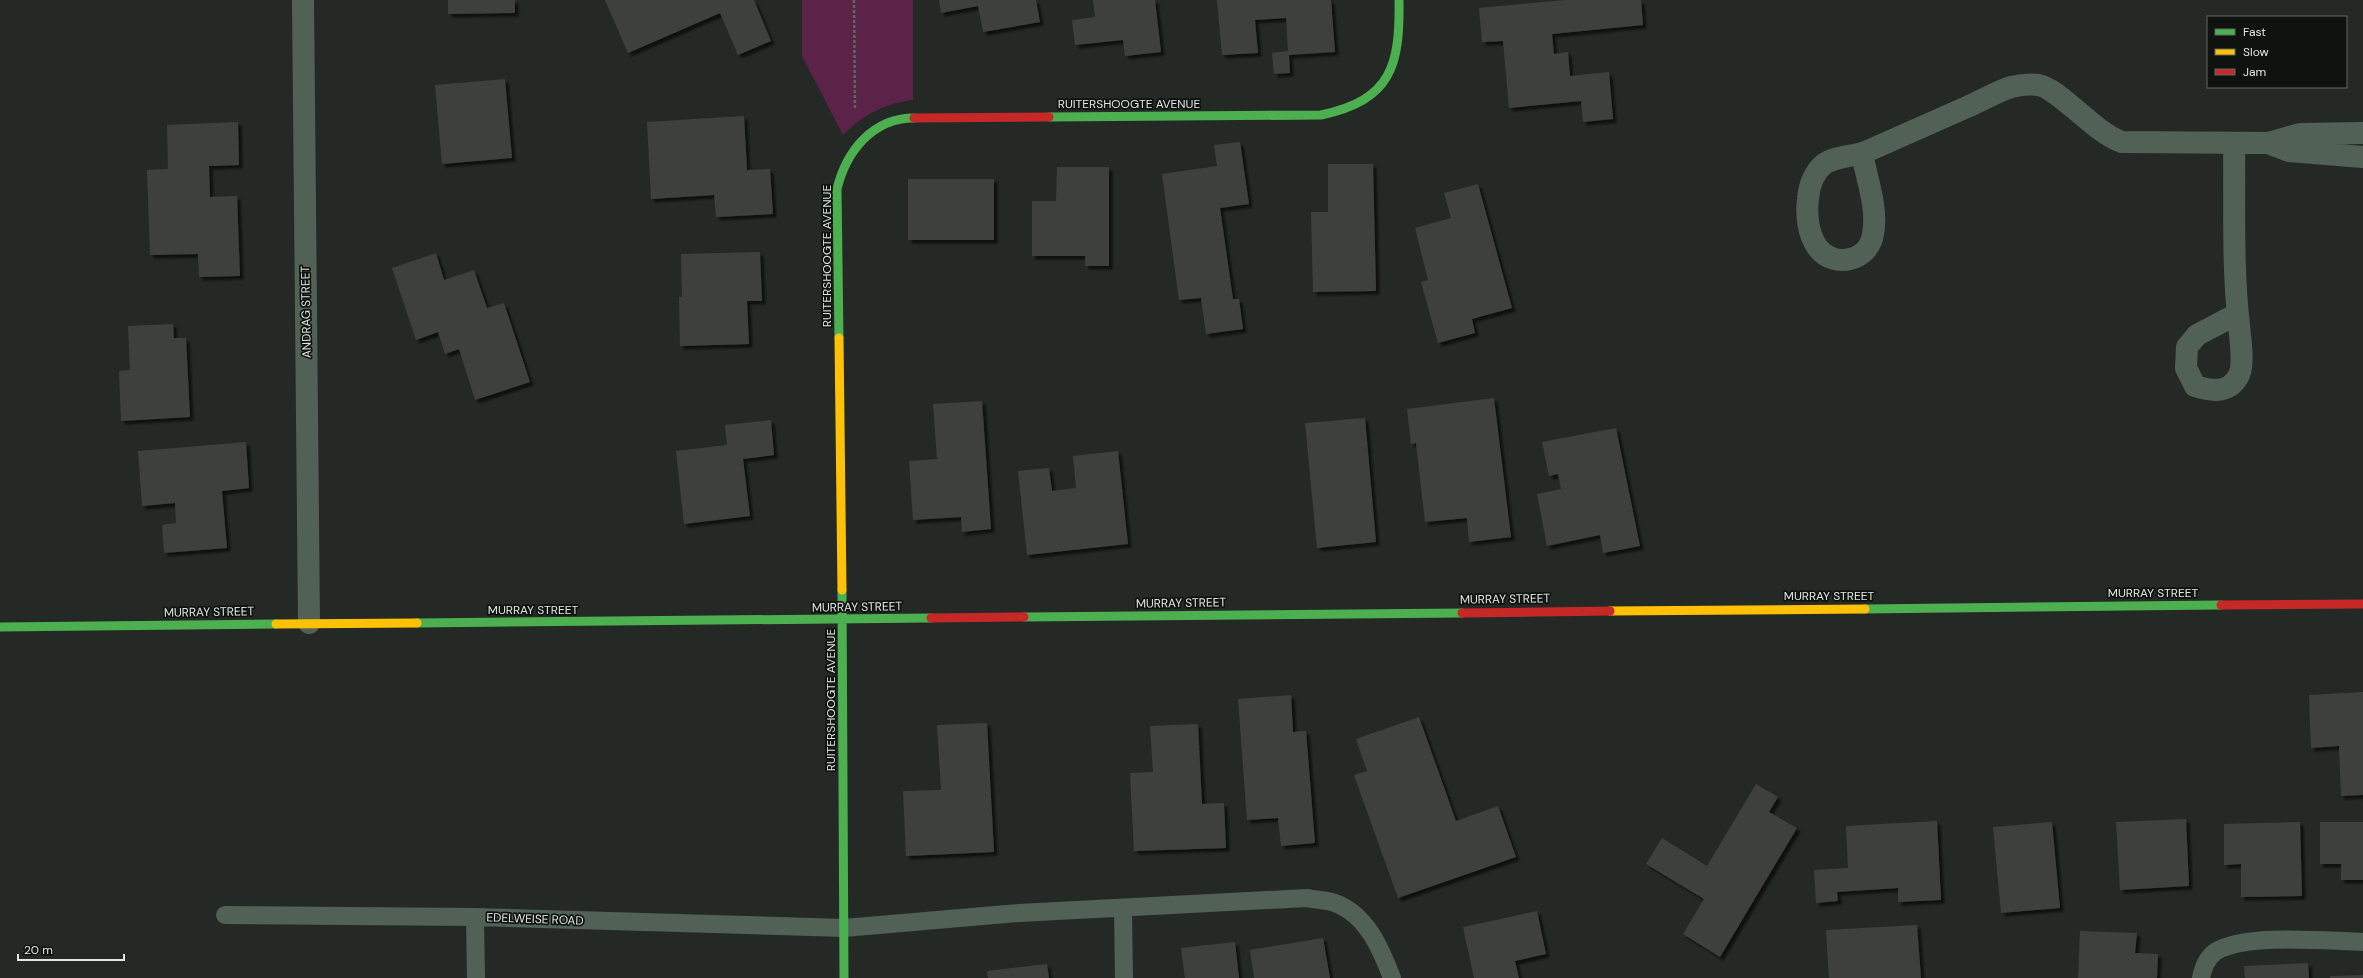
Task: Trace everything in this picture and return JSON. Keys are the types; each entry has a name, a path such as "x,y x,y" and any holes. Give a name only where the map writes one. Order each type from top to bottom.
{"street":[{"name":"ANDRAG STREET","path":"303,0 309,623"},
{"name":"RUITERSHOOGTE AVENUE","path":"844,978 837,189 845,163 858,142 871,132 902,118 1321,115 1338,112 1369,98 1381,85 1390,71 1399,41 1399,0"},
{"path":"1862,154 1872,201 1874,234 1870,245 1861,254 1844,261 1827,256 1818,248 1809,232 1808,199 1812,179 1824,164 1831,160 1862,154 2011,88 2025,85 2039,85 2051,90 2092,126 2109,138 2122,142 2268,143 2300,134 2356,133 2356,156 2289,151 2268,143"},
{"path":"2234,143 2237,314"},
{"name":"MURRAY STREET","path":"0,627 309,623 842,620 1713,609 2363,604"}],"lane":[{"name":"EDELWEISE ROAD","path":"225,915 475,917 844,928 1019,913 1307,898 1335,902 1356,915 1373,936 1392,978"},
{"path":"1123,908 1124,978"},
{"path":"475,917 476,978"},
{"path":"2200,978 2204,965 2215,953 2230,946 2249,941 2363,942"}],"path":[{"path":"854,0 855,118 858,142"}],"shaded area":[{"path":"802,0 913,0 913,100 892,104 866,116 843,135 802,56"}],"building":[{"path":"448,0 515,0 515,13 448,14"},
{"path":"605,0 754,0 771,41 738,55 720,13 628,53"},
{"path":"939,0 1036,0 1040,22 983,32 978,6 941,13"},
{"path":"1093,0 1155,0 1161,52 1125,56 1123,40 1075,45 1072,20 1095,17"},
{"path":"1217,0 1331,0 1335,52 1289,55 1290,73 1274,74 1272,53 1288,51 1286,18 1255,20 1258,53 1222,55"},
{"path":"1565,0 1641,0 1643,25 1552,34 1554,54 1568,52 1570,76 1609,72 1613,119 1583,122 1581,101 1509,108 1503,41 1482,42 1479,8"},
{"path":"505,79 512,158 442,164 435,85"},
{"path":"744,116 747,170 770,169 773,214 716,217 714,195 651,199 647,122"},
{"path":"238,122 239,165 209,166 210,197 237,196 240,276 199,277 198,254 150,255 147,170 168,169 167,125"},
{"path":"1240,142 1249,204 1220,208 1233,299 1239,299 1243,329 1206,334 1201,298 1179,300 1162,174 1217,166 1214,145"},
{"path":"1328,164 1373,164 1376,291 1313,292 1311,212 1328,212"},
{"path":"1057,167 1109,167 1109,266 1085,266 1085,256 1032,256 1032,201 1056,201"},
{"path":"908,179 994,179 994,240 908,240"},
{"path":"1478,184 1512,308 1472,319 1475,333 1438,343 1421,282 1428,280 1415,228 1451,218 1444,193"},
{"path":"760,252 762,301 747,301 749,344 680,346 679,297 682,297 681,254"},
{"path":"436,253 444,280 474,270 487,308 504,303 530,382 475,400 459,349 445,354 438,332 416,340 392,268"},
{"path":"173,324 174,338 186,338 190,417 121,421 119,371 130,370 128,326"},
{"path":"1494,398 1511,537 1469,542 1467,518 1425,522 1416,443 1411,444 1407,409"},
{"path":"982,401 991,529 962,532 961,517 913,520 909,461 937,459 933,404"},
{"path":"1365,418 1376,542 1317,548 1305,423"},
{"path":"771,420 774,455 743,459 750,516 684,524 676,451 727,445 725,425"},
{"path":"1616,428 1640,546 1603,553 1600,535 1547,546 1537,494 1561,489 1558,474 1549,476 1542,442"},
{"path":"246,442 249,488 222,491 227,548 164,553 162,525 176,523 175,503 142,506 138,451"},
{"path":"1118,451 1128,544 1027,555 1018,471 1049,468 1052,491 1076,488 1073,456"},
{"path":"2363,692 2363,795 2341,796 2339,746 2311,748 2309,695"},
{"path":"1291,695 1293,732 1306,731 1315,843 1281,846 1278,818 1247,820 1238,699"},
{"path":"1419,717 1456,821 1498,806 1516,857 1398,898 1354,775 1367,771 1356,739"},
{"path":"987,723 994,852 906,856 903,791 941,790 937,725"},
{"path":"1198,724 1202,804 1224,803 1226,848 1134,851 1130,773 1153,772 1150,726"},
{"path":"1756,784 1778,797 1769,812 1797,828 1720,957 1683,934 1704,899 1646,864 1662,838 1707,866"},
{"path":"2186,819 2189,886 2120,890 2116,822"},
{"path":"1937,821 1941,900 1898,902 1898,888 1837,892 1838,901 1816,903 1814,870 1848,868 1846,826"},
{"path":"2052,822 2060,908 2001,913 1993,827"},
{"path":"2300,822 2302,896 2241,897 2241,864 2224,865 2224,824"},
{"path":"2320,822 2363,822 2363,880 2341,880 2341,864 2320,864"},
{"path":"1537,911 1546,954 1515,961 1519,978 1474,978 1463,927"},
{"path":"1917,925 1921,978 1829,978 1826,930"},
{"path":"2080,931 2137,933 2135,953 2158,954 2157,978 2078,978"},
{"path":"1323,938 1330,978 1254,978 1250,950"},
{"path":"1235,942 1239,978 1185,978 1181,948"},
{"path":"2308,963 2309,978 2245,978 2244,966"},
{"path":"1047,964 1049,978 988,978 987,971"},
{"path":"2363,975 2363,978 2330,978 2330,976"}],"traffic: fast":[{"path":"1049,117 1321,115 1345,108 1363,100 1377,89 1387,76 1393,61 1397,43 1399,0"},
{"path":"839,338 837,189 841,175 854,150 874,131 886,124 914,118"},
{"path":"842,590 844,978"},
{"path":"1865,609 2221,605"},
{"path":"1024,617 1462,613"},
{"path":"417,623 931,618"},
{"path":"0,627 276,624"}],"traffic: slow":[{"path":"839,338 842,590"},
{"path":"1610,611 1865,609"},
{"path":"276,624 417,623"}],"traffic: jam":[{"path":"914,118 1049,117"},
{"path":"2221,605 2363,604"},
{"path":"1462,613 1610,611"},
{"path":"931,618 1024,617"}]}
